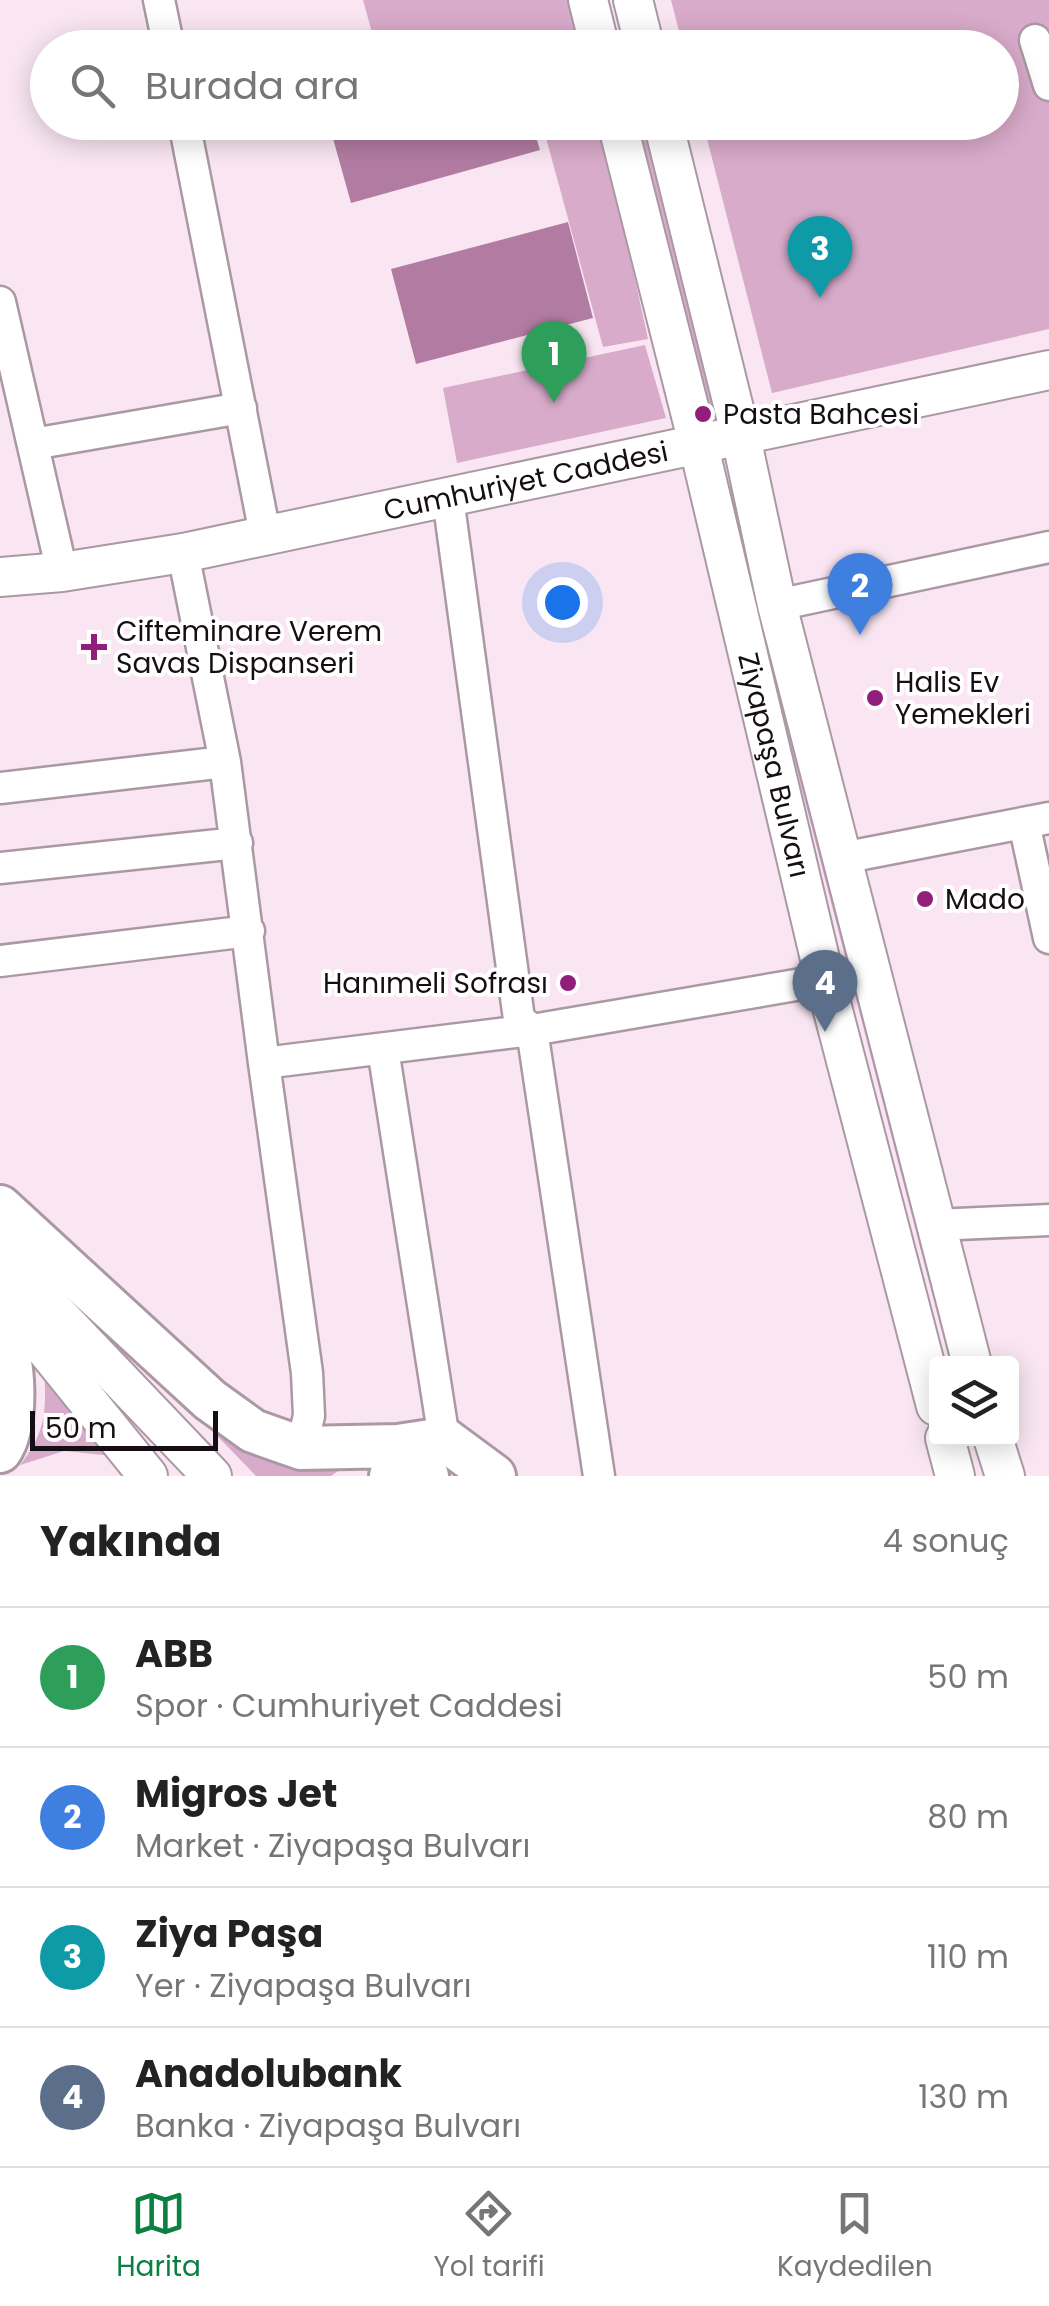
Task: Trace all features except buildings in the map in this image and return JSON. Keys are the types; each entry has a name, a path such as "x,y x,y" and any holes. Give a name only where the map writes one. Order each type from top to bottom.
{"highway":[{"path":"0,1207 210,1400 254,1432 300,1448 398,1446 494,1476"},
{"path":"0,1451 6,1442 13,1395 7,1316"},
{"path":"391,1476 414,1472 435,1458"}],"main road":[{"path":"588,0 596,30"},
{"path":"633,0 640,30"},
{"name":"Ziyapaşa Bulvarı","path":"622,140 825,980 929,1379"},
{"name":"Ziyapaşa Bulvarı","path":"668,140 741,437 777,606 970,1356"},
{"name":"Cumhuriyet Caddesi","path":"0,577 62,572 183,553 1049,370"},
{"path":"0,1254 212,1476"},
{"path":"7,1316 148,1476"},
{"path":"948,1446 955,1476"},
{"path":"995,1446 1004,1476"}],"street":[{"path":"159,0 165,30"},
{"path":"1036,40 1049,86"},
{"path":"188,140 265,534"},
{"path":"0,302 62,572"},
{"path":"33,444 241,408"},
{"path":"448,498 519,1020 532,1030 599,1476"},
{"path":"777,606 1049,547"},
{"path":"183,553 225,762 307,1374 308,1416 300,1448"},
{"path":"0,788 225,762"},
{"path":"842,858 1036,820 1049,938"},
{"path":"0,868 237,843"},
{"path":"0,961 249,932"},
{"path":"264,1063 532,1030 825,980"},
{"path":"382,1050 435,1458"},
{"path":"936,1225 1049,1220"}],"shaded area":[{"path":"363,0 574,0 580,30 371,30"},
{"path":"671,0 1049,0 1049,329 772,393 707,140 1019,140 1019,30 679,30"},
{"path":"333,140 537,140 540,150 351,203"},
{"path":"547,140 605,140 648,339 603,347"},
{"path":"635,140 654,140 720,409 705,414"},
{"path":"568,222 593,318 416,364 391,269"},
{"path":"645,345 666,418 457,463 443,388"},
{"path":"738,484 965,1356 948,1356 724,488"},
{"path":"109,1324 204,1408 356,1458 331,1476 256,1476"},
{"path":"44,1365 114,1456 64,1451 20,1465 36,1441 43,1418"}],"place":[{"name":"Ziya Paşa","path":"820,298"},
{"name":"ABB","path":"554,403"},
{"name":"Pasta Bahcesi","path":"703,414"},
{"name":"Migros Jet","path":"860,635"},
{"name":"Cifteminare Verem Savas Dispanseri","path":"94,647"},
{"name":"Halis Ev Yemekleri","path":"875,698"},
{"name":"Mado","path":"925,899"},
{"name":"Hanımeli Sofrası","path":"568,983"},
{"name":"Anadolubank","path":"825,1032"}]}
